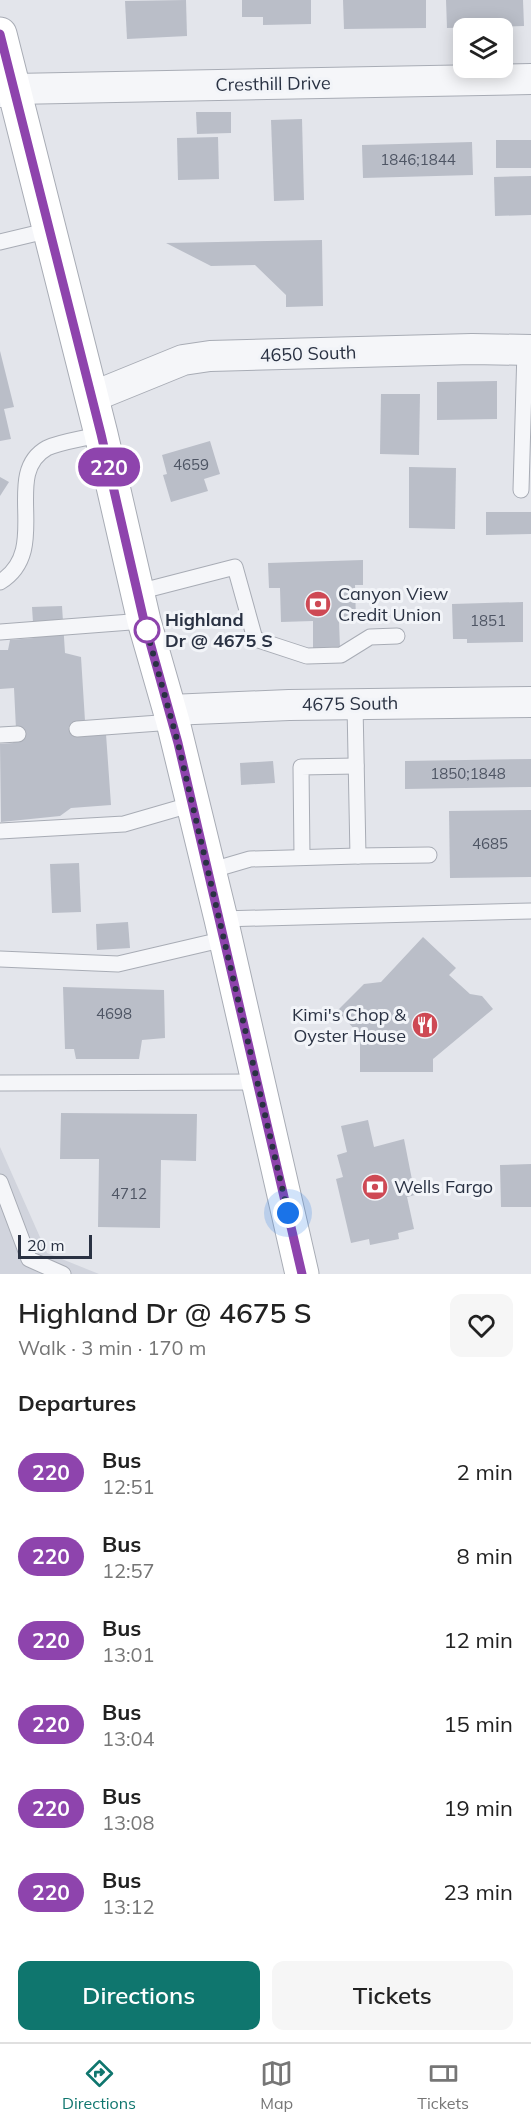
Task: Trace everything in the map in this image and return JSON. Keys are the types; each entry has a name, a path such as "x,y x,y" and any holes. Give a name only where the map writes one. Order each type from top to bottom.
{"main road":[{"path":"0,34 7,91 50,230 141,606 172,716 302,1274"}],"street":[{"name":"Cresthill Drive","path":"7,91 531,79"},
{"name":"4650 South","path":"92,397 183,360 210,356 528,350"},
{"name":"4675 South","path":"172,716 355,705 531,702"}],"lane":[{"path":"0,242 50,230"},
{"path":"521,490 528,350"},
{"path":"0,582 19,564 26,543 22,495 28,466 46,449 101,434"},
{"path":"0,632 141,606 235,567 255,639 307,656 341,655 370,637 397,636"},
{"path":"355,705 358,856"},
{"path":"77,729 172,716"},
{"path":"0,735 18,734"},
{"path":"302,856 301,767 356,765"},
{"path":"0,831 124,825 193,804"},
{"path":"209,871 250,859 302,856 429,855"},
{"path":"0,959 118,964 223,929 531,911"},
{"path":"0,1083 258,1082"},
{"path":"0,1182 29,1258 63,1274"}],"shaded area":[{"path":"0,1147 47,1253 99,1274 0,1274"}],"building":[{"path":"186,0 187,36 127,39 125,1"},
{"path":"242,0 311,0 311,24 263,25 263,17 242,17"},
{"path":"343,0 426,0 426,28 344,29"},
{"path":"446,0 523,0 524,26 513,26 513,18 453,18 453,28 447,28"},
{"path":"196,112 231,112 231,133 197,134"},
{"path":"302,119 304,200 274,201 271,120"},
{"path":"218,137 219,179 178,180 177,138"},
{"path":"496,140 531,140 531,168 496,168"},
{"path":"472,142 473,175 363,178 362,145"},
{"path":"531,176 531,215 495,216 494,177"},
{"path":"322,240 323,306 286,307 286,295 255,265 211,266 166,243"},
{"path":"0,351 14,407 4,409 11,439 0,441"},
{"path":"497,381 497,419 437,420 437,382"},
{"path":"381,394 420,394 419,455 380,454"},
{"path":"210,441 220,474 204,479 208,491 171,502 163,475 167,474 162,455"},
{"path":"409,467 456,468 455,529 409,528"},
{"path":"0,477 9,482 0,496"},
{"path":"486,512 531,512 531,534 486,535"},
{"name":"Canyon View Credit Union","path":"363,560 363,585 355,585 356,621 339,621 340,648 313,649 313,621 281,622 280,588 269,588 268,563"},
{"path":"523,602 523,642 467,643 467,639 453,639 452,604"},
{"path":"62,606 65,653 81,657 85,721 75,722 76,736 106,734 111,805 71,808 60,816 1,822 0,744 13,743 16,729 14,688 0,689 0,650 8,650 10,640 34,638 32,607"},
{"path":"531,759 531,787 405,789 405,761"},
{"path":"273,761 275,783 241,785 240,763"},
{"path":"531,810 531,877 450,878 449,811"},
{"path":"79,863 81,912 52,913 50,864"},
{"path":"128,922 130,948 97,950 96,924"},
{"path":"423,937 456,968 449,975 470,994 482,996 493,1009 433,1059 433,1072 360,1072 360,1042 364,1039 337,1011 364,984 381,982"},
{"path":"63,987 164,990 165,1038 142,1040 139,1059 76,1059 74,1049 65,1049"},
{"path":"61,1113 197,1114 196,1161 161,1160 160,1228 98,1227 99,1159 60,1159"},
{"name":"Wells Fargo","path":"368,1120 374,1147 404,1139 415,1195 407,1197 414,1229 398,1233 399,1239 370,1245 369,1239 351,1243 336,1179 343,1177 337,1155 347,1152 341,1126"},
{"path":"531,1164 531,1207 501,1207 500,1165"}],"bus line":[{"name":"220","path":"0,34 101,434 144,621 170,710 221,920 302,1274"}],"place":[{"name":"Canyon View Credit Union","path":"318,604"},
{"name":"Highland Dr @ 4675 S","path":"147,630"},
{"name":"Kimi's Chop & Oyster House","path":"425,1025"},
{"name":"Wells Fargo","path":"375,1187"}],"route":[{"path":"147,630 144,621 170,710 288,1213"}]}
